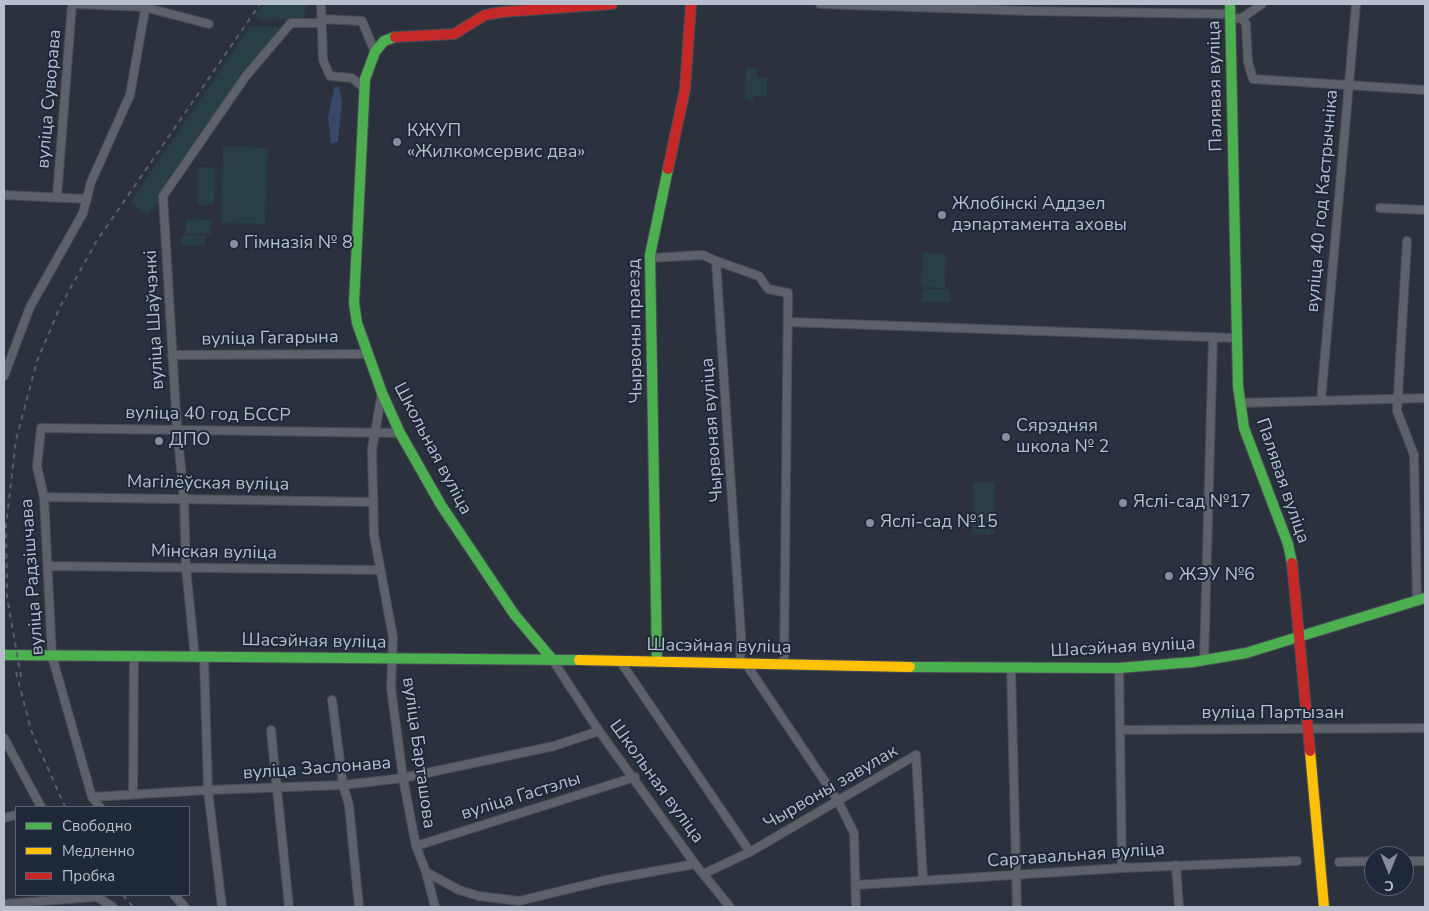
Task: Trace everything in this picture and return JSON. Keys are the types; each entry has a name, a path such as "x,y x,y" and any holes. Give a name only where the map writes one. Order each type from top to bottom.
{"street":[{"path":"74,4 145,5 209,24"},
{"name":"вуліца Суворава","path":"57,197 74,4"},
{"path":"321,4 323,60 330,76 352,78 364,88"},
{"path":"321,21 362,21 375,52 384,41 396,37 454,34 485,15 612,4"},
{"name":"Чырвоны праезд","path":"657,662 650,258 684,89 691,4"},
{"path":"820,4 1013,11 1230,12 1242,18 1246,24 1248,62 1253,79 1425,90"},
{"path":"1242,18 1262,4"},
{"name":"вуліца 40 год Кастрычніка","path":"1321,400 1356,4"},
{"path":"4,376 30,307 83,213 91,182 130,95 145,5"},
{"name":"Палявая вуліца","path":"1230,12 1240,403 1244,428 1257,469 1288,544 1296,582 1324,907"},
{"name":"вуліца Шаўчэнкі","path":"222,907 208,790 200,657 186,568 184,499 177,429 163,196 246,76 291,23 321,21"},
{"name":"Школьная вуліца","path":"375,52 367,67 364,88 354,303 357,323 382,393 400,433 464,541 514,614 552,659 599,731 695,864 730,907"},
{"path":"4,195 87,199"},
{"path":"1380,208 1425,210"},
{"path":"1407,241 1397,410 1414,455 1421,600"},
{"path":"650,258 703,255 759,276 768,289 788,293 784,664"},
{"name":"Чырвоная вуліца","path":"716,261 743,664"},
{"path":"788,322 1237,338"},
{"path":"1204,661 1213,337"},
{"name":"вуліца Гагарына","path":"172,355 367,354"},
{"name":"вуліца Барташова","path":"382,393 372,448 372,502 380,570 393,637 394,650 391,688 403,778 416,846 426,872 434,907"},
{"path":"1240,403 1425,398"},
{"name":"вуліца 40 год БССР","path":"41,428 400,433"},
{"name":"вуліца Радзішчава","path":"41,428 37,468 44,497 52,656 92,797 99,806"},
{"name":"Магілёўская вуліца","path":"44,497 372,502"},
{"name":"Мінская вуліца","path":"48,566 380,570"},
{"name":"Шасэйная вуліца","path":"4,655 552,659 1011,669 1119,668 1204,661 1246,653 1301,638 1421,600"},
{"path":"133,794 134,657"},
{"path":"620,661 750,852"},
{"path":"743,664 838,801 854,833 856,907"},
{"path":"1119,668 1122,868"},
{"path":"1011,669 1017,907"},
{"path":"332,700 343,785 349,805 359,907"},
{"name":"вуліца Партызан","path":"1121,730 1425,728"},
{"path":"271,730 289,907"},
{"name":"вуліца Заслонава","path":"92,797 343,785 403,778 554,746 599,731"},
{"path":"4,738 40,806"},
{"name":"Чырвоны завулак","path":"703,874 750,852 916,755 923,880"},
{"name":"вуліца Гастэлы","path":"416,846 634,777"},
{"name":"Сартавальная вуліца","path":"856,885 1176,865 1297,861"},
{"path":"1339,862 1364,861"},
{"path":"426,872 459,890 472,894 519,901 606,880 695,864"},
{"path":"1176,865 1179,907"},
{"path":"4,904 94,896 113,907"},
{"path":"175,896 185,907"}],"green space":[{"path":"265,4 307,4 303,19 258,20 256,14"},
{"path":"250,26 284,27 148,216 130,203"},
{"path":"746,68 757,68 757,78 767,78 767,96 754,96 753,100 745,100"},
{"path":"223,146 268,148 265,224 221,223"},
{"path":"201,167 213,168 215,171 214,204 211,205 199,205 197,202 198,169"},
{"path":"186,219 211,220 211,234 186,234"},
{"path":"182,235 205,235 205,246 181,245"},
{"path":"923,252 946,254 945,288 921,287"},
{"path":"923,289 950,289 950,302 922,302"},
{"path":"973,482 995,482 994,535 973,534"}],"water":[{"path":"334,87 339,87 342,102 338,142 331,143 328,118"}],"railway":[{"path":"21,677 7,597 6,525 16,440 37,361 60,307 96,242 260,4"},
{"path":"16,672 31,730 65,806"},
{"path":"124,896 133,907"}],"traffic: fast":[{"path":"1230,4 1238,386 1244,428 1288,544 1292,563"},
{"path":"395,37 384,41 375,52 365,79 354,303 357,323 382,393 400,433 441,505 514,614 552,659"},
{"path":"657,661 650,255 668,169"},
{"path":"910,667 1119,668 1193,662 1246,653 1425,598"},
{"path":"4,655 579,660"}],"traffic: slow":[{"path":"579,660 910,667"},
{"path":"1310,751 1324,907"}],"traffic: jam":[{"path":"395,37 454,34 485,15 502,12 612,4"},
{"path":"668,169 685,89 691,4"},
{"path":"1292,563 1310,751"}],"place":[{"name":"КЖУП «Жилкомсервис два»","path":"397,142"},
{"name":"Жлобінскі Аддзел дэпартамента аховы","path":"942,215"},
{"name":"Гімназія № 8","path":"234,244"},
{"name":"Сярэдняя школа № 2","path":"1006,437"},
{"name":"ДПО","path":"159,441"},
{"name":"Яслі-сад №17","path":"1123,503"},
{"name":"Яслі-сад №15","path":"870,523"},
{"name":"ЖЭУ №6","path":"1169,576"}]}
